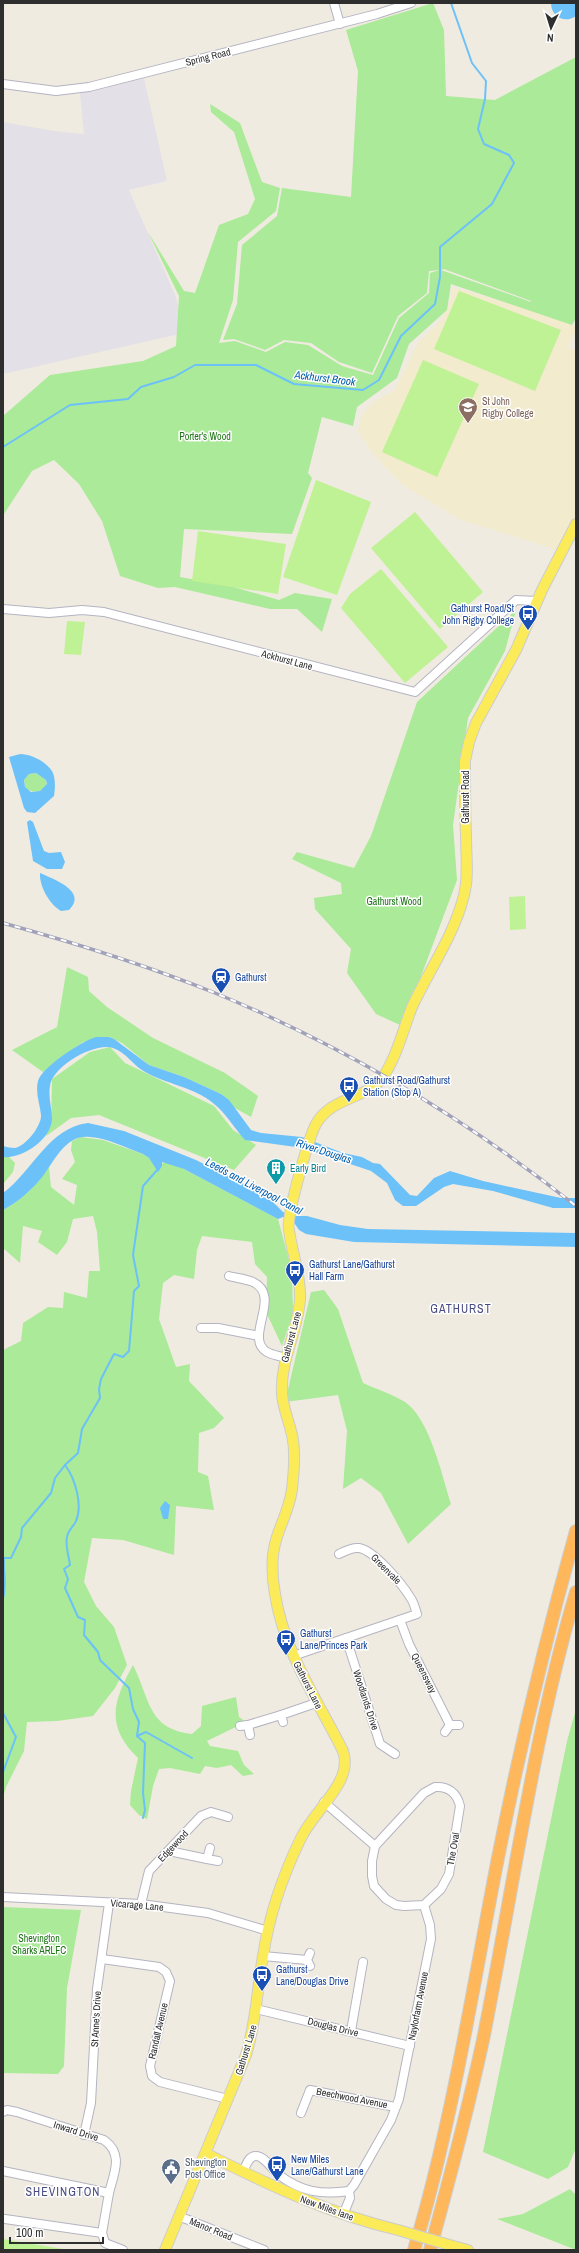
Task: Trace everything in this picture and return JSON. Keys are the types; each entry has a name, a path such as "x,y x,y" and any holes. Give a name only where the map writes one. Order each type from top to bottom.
{"highway":[{"path":"414,2250 457,2079 513,1782 540,1663 576,1531"},
{"path":"430,2250 482,2041 529,1788 551,1687 576,1592"}],"main road":[{"name":"Gathurst Road","path":"382,1078 392,1061 412,1008 448,938 461,905 467,875 465,761 469,742 482,712 516,650 537,601 576,524"},
{"name":"Gathurst Lane","path":"165,2250 207,2154 246,2055 256,2008 262,1956 268,1931 297,1845 308,1823 343,1778 346,1763 337,1739 316,1703 293,1656 281,1624 273,1580 276,1540 292,1490 293,1440 284,1408 282,1392 285,1358 297,1320 300,1298 299,1278 288,1230 305,1154 311,1135 318,1121 328,1110 370,1088 382,1078"},
{"name":"New Miles lane","path":"207,2154 301,2199 343,2215 467,2250"}],"street":[{"path":"334,3 340,24"},
{"name":"Spring Road","path":"3,84 56,91 89,88 340,24 411,3"},
{"name":"Ackhurst Lane","path":"3,609 49,613 82,610 104,612 414,692 516,600 537,601"},
{"path":"229,1276 253,1282 264,1292 265,1299 259,1336 260,1346 267,1352 285,1358"},
{"path":"201,1328 218,1328 259,1336"},
{"name":"Greenvale","path":"339,1554 355,1548 366,1550 372,1554 408,1594 417,1614 400,1620"},
{"path":"293,1656 400,1620"},
{"name":"Queensway","path":"400,1620 409,1644 448,1729 459,1724"},
{"name":"Woodlands Drive","path":"346,1638 380,1744 395,1754"},
{"path":"250,1735 244,1726 282,1719 316,1703"},
{"name":"The Oval","path":"375,1846 427,1790 443,1787 456,1796 460,1810 449,1874 441,1889 424,1905"},
{"path":"324,1802 375,1846 371,1869 374,1886 378,1891 396,1904 414,1906 424,1905"},
{"name":"Edgewood","path":"141,1904 148,1874 204,1814 212,1812 228,1816"},
{"path":"208,1859 210,1848"},
{"path":"169,1851 218,1861"},
{"name":"Vicarage Lane","path":"3,1897 141,1904 208,1913 268,1931"},
{"name":"St Anne's Drive","path":"84,2135 91,2103 97,1989 109,1902"},
{"name":"Naylorfarm Avenue","path":"349,2191 354,2185 391,2120 399,2098 431,1939 430,1925 424,1905"},
{"path":"262,1956 309,1960"},
{"name":"Randall Avenue","path":"102,1959 159,1967 168,1975 170,1981 150,2066 152,2076 160,2082 228,2099"},
{"path":"350,2031 363,1962"},
{"name":"Douglas Drive","path":"256,2008 410,2046"},
{"name":"Beechwood Avenue","path":"301,2113 310,2090 395,2107"},
{"name":"Inward Drive","path":"3,2112 7,2110 17,2112 84,2135 104,2140 112,2146 116,2152 115,2166 109,2194"},
{"path":"243,2172 252,2157 261,2157 279,2175 311,2192 322,2194 349,2191 350,2198 343,2215"},
{"path":"3,2171 109,2194 102,2233 105,2243 123,2250"},
{"name":"Manor Road","path":"180,2217 264,2250"},
{"path":"5,2219 102,2233"}],"shaded area":[{"path":"144,78 167,181 129,190 176,297 184,333 3,374 3,122 55,131 84,134 80,93"},
{"name":"St John Rigby College","path":"453,287 568,321 576,328 576,332 567,347 576,351 576,514 557,550 459,519 403,485 375,456 358,432 361,417 372,403 395,390 418,343 440,322 451,299"}],"green space":[{"name":"Porter's Wood","path":"433,3 444,30 446,96 495,100 576,57 576,318 572,325 451,284 447,310 409,344 397,378 357,407 353,426 322,417 308,473 312,478 292,534 184,529 180,577 230,586 279,600 295,593 332,599 322,632 297,609 270,609 175,587 158,588 120,576 102,521 79,484 54,460 32,471 4,514 3,527 3,416 50,375 143,361 176,346 179,296 148,232 184,291 195,293 219,225 248,214 255,199 234,132 211,112 210,104 240,123 262,182 280,188 276,211 238,242 233,300 219,343 235,341 266,352 285,342 308,345 342,366 373,375 399,318 429,293 430,273 440,270 429,271 427,293 398,316 372,373 339,362 311,343 284,340 265,350 234,339 223,340 237,304 242,245 277,216 282,188 351,197 358,71 346,30","holes":["444,269 531,302 441,270"]},
{"path":"459,291 561,330 535,391 434,349"},
{"path":"423,360 479,384 437,477 382,452"},
{"path":"316,480 371,502 337,595 283,577"},
{"path":"415,512 483,592 440,629 371,548"},
{"path":"198,531 286,544 278,594 192,581"},
{"path":"381,569 448,647 405,683 341,608 350,594"},
{"name":"Gathurst Wood","path":"516,610 505,651 468,718 453,825 457,880 417,987 400,1025 376,1014 347,973 351,949 315,909 314,898 342,894 341,883 292,859 297,852 354,868 371,836 417,702"},
{"path":"67,621 85,622 81,655 64,654"},
{"path":"36,773 46,780 47,786 42,790 33,792 25,787 24,780 29,774"},
{"path":"525,896 526,929 510,930 509,897"},
{"path":"67,967 88,977 89,991 107,1007 153,1038 225,1073 258,1096 251,1117 233,1107 221,1094 184,1077 149,1065 122,1043 109,1037 83,1042 43,1072 12,1050 57,1027"},
{"path":"110,1047 125,1063 214,1106 233,1130 256,1145 234,1170 99,1115 71,1118 46,1136 51,1123 52,1079 90,1052"},
{"path":"81,1137 103,1140 143,1154 149,1158 155,1166 166,1162 184,1169 278,1219 292,1271 293,1314 282,1346 266,1312 267,1277 255,1264 252,1242 202,1236 197,1250 194,1279 174,1275 163,1283 159,1319 176,1367 190,1364 189,1381 224,1418 214,1428 199,1433 198,1472 208,1476 214,1510 176,1506 174,1555 123,1540 92,1538 84,1582 96,1606 114,1627 127,1665 115,1688 93,1716 57,1721 27,1722 24,1751 6,1787 3,1798 3,1350 21,1341 23,1323 48,1307 63,1308 64,1292 87,1298 89,1271 100,1271 97,1232 93,1216 73,1219 67,1242 57,1255 38,1242 42,1231 23,1226 20,1263 3,1248 3,1210 29,1191 49,1167 51,1187 74,1205 77,1185 62,1179 75,1162 71,1150 72,1141"},
{"path":"3,1157 9,1157 15,1163 13,1172 3,1184"},
{"path":"324,1290 338,1309 363,1383 400,1399 414,1410 428,1434 439,1464 451,1504 408,1544 381,1493 361,1478 343,1489 347,1431 338,1395 285,1402 311,1292"},
{"path":"133,1665 147,1700 158,1719 166,1726 177,1731 192,1734 201,1726 202,1706 236,1697 239,1717 246,1722 207,1741 210,1746 238,1751 244,1765 254,1774 243,1776 231,1765 217,1768 205,1766 200,1774 170,1768 159,1769 153,1786 147,1819 139,1815 130,1805 131,1791 138,1758 127,1746 120,1735 116,1713 117,1702 121,1690"},
{"path":"576,1709 576,2148 568,2167 548,2179 483,2152 567,1741"},
{"name":"Shevington Sharks ARLFC","path":"3,1907 81,1910 67,1988 64,2066 58,2074 3,2073"},
{"path":"570,2189 576,2195 576,2250 497,2219 523,2214"},
{"path":"3,2239 63,2249 63,2250 3,2250"}],"water":[{"path":"551,3 576,3 576,16 567,19 559,18 553,12"},
{"path":"20,754 29,755 42,761 52,771 55,780 54,796 35,813 27,812 24,808 9,757","holes":["36,773 46,780 47,784 40,791 31,792 25,787 24,780 29,774"]},
{"path":"30,820 33,822 44,851 49,853 61,852 65,862 62,869 47,869 33,861 27,822"},
{"path":"40,873 59,882 72,891 74,903 69,910 61,911 49,899 41,883"},
{"name":"River Douglas","path":"96,1037 109,1037 114,1039 149,1065 184,1077 221,1094 229,1100 251,1130 261,1133 302,1137 343,1153 362,1157 373,1163 380,1164 410,1195 417,1196 434,1178 450,1171 483,1181 561,1198 576,1198 576,1208 553,1208 493,1191 453,1184 444,1187 416,1206 403,1206 395,1200 387,1183 371,1171 303,1148 245,1140 222,1111 206,1098 147,1073 118,1050 105,1047 85,1052 58,1071 50,1086 49,1094 52,1119 47,1134 34,1147 27,1151 11,1157 3,1157 3,1146 15,1148 24,1143 39,1124 41,1115 37,1085 41,1075 63,1055"},
{"name":"Leeds and Liverpool Canal","path":"88,1123 124,1131 196,1160 248,1186 273,1202 283,1212 295,1216 307,1216 340,1225 368,1229 576,1233 576,1247 354,1242 306,1234 299,1230 293,1221 283,1217 278,1219 184,1169 162,1162 162,1166 158,1172 149,1158 143,1154 110,1141 90,1137 82,1137 74,1140 62,1149 35,1186 20,1199 3,1210 3,1193 14,1184 51,1142 62,1133 74,1127"},
{"path":"165,1501 170,1505 168,1519 163,1519 160,1508"}],"waterway":[{"name":"Ackhurst Brook","path":"3,447 70,405 128,399 141,387 174,377 195,365 256,365 294,384 363,390 379,380 401,336 435,304 440,277 440,247 492,204 514,163 509,155 484,144 478,129 485,99 486,81 472,63 451,3"},
{"path":"137,1736 139,1722 133,1709 129,1688 100,1660 98,1652 84,1635 85,1620 78,1617 65,1588 68,1579 64,1569 70,1565 67,1537 76,1521 79,1507 75,1484 69,1470 65,1465 78,1453 82,1429 100,1398 99,1389 101,1379 114,1354 123,1357 129,1351 134,1291 139,1286 133,1255 143,1186 158,1169"},
{"path":"3,1599 5,1588 4,1558 11,1558 21,1537 22,1528 51,1493 55,1478 65,1465"},
{"path":"3,1713 16,1737 3,1772"},
{"path":"143,1818 145,1810 143,1793 145,1743 137,1736 146,1732 192,1758"}],"railway":[{"path":"3,923 84,947 163,973 215,993 310,1036 403,1087 447,1114 491,1143 576,1206"}],"place":[{"name":"St John Rigby College","path":"468,424"},
{"name":"Gathurst Road/St John Rigby College","path":"528,631"},
{"name":"Gathurst","path":"221,994"},
{"name":"Gathurst Road/Gathurst Station (Stop A)","path":"349,1103"},
{"name":"Early Bird","path":"276,1185"},
{"name":"Gathurst Lane/Gathurst Hall Farm","path":"295,1287"},
{"name":"Gathurst Lane/Princes Park","path":"286,1656"},
{"name":"Gathurst Lane/Douglas Drive","path":"262,1992"},
{"name":"New Miles Lane/Gathurst Lane","path":"277,2182"},
{"name":"Shevington Post Office","path":"171,2185"}],"district":[{"name":"GATHURST","path":"461,1309"},
{"name":"SHEVINGTON","path":"63,2192"}]}
